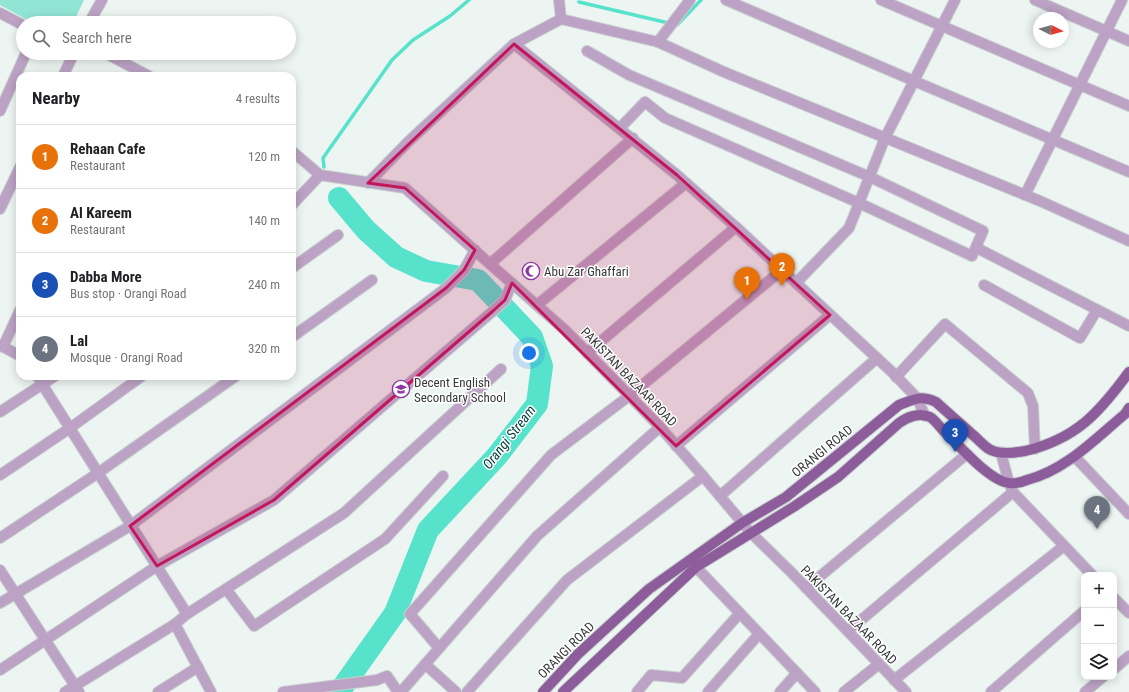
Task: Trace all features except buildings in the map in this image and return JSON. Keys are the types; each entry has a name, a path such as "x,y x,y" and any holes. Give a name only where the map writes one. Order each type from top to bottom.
{"main road":[{"path":"917,398 927,398 936,402 990,450 1001,453 1015,453 1035,449 1070,434 1086,422 1109,400 1129,372"},
{"name":"ORANGI ROAD","path":"543,692 578,654 649,589 742,523 786,497 899,405 917,398"},
{"path":"563,692 696,567 795,506 838,477 907,417 920,415 930,418 992,476 1011,488 1020,482 1038,477 1075,457 1128,413"}],"street":[{"path":"93,16 102,0"},
{"path":"559,0 560,19"},
{"path":"658,42 690,0"},
{"path":"726,0 1129,172"},
{"path":"882,0 1129,106"},
{"path":"796,283 848,228 885,138 955,0"},
{"path":"1035,0 1129,41"},
{"path":"1025,195 1122,0"},
{"path":"0,13 16,21"},
{"path":"368,183 409,141 514,44 560,19 658,42 724,72 1025,195 1129,240"},
{"path":"514,44 633,138 736,228 877,358 917,398 925,416"},
{"path":"587,51 629,75 870,177 983,231 977,248 972,256 859,203 665,118 645,102 620,128"},
{"path":"17,72 23,60"},
{"path":"65,72 71,60"},
{"path":"115,60 133,72"},
{"path":"0,111 16,75"},
{"path":"490,264 633,138"},
{"path":"296,154 320,175 296,201"},
{"path":"0,209 16,175"},
{"name":"PAKISTAN BAZAAR ROAD","path":"320,175 404,188 475,250 565,330 660,427 751,533 906,692"},
{"path":"537,305 686,183"},
{"path":"587,353 736,228"},
{"path":"296,265 338,234"},
{"path":"977,248 1129,326"},
{"path":"0,603 130,526 446,288 464,270 475,250"},
{"path":"439,648 410,614 551,455 629,396 782,270"},
{"path":"296,334 372,280"},
{"path":"0,670 157,566 274,500 493,311 505,300 512,283"},
{"path":"984,285 1080,338 1097,310"},
{"path":"676,446 830,315"},
{"path":"16,318 1,346 16,354"},
{"path":"896,377 945,324 1028,393 1033,406 1035,449"},
{"path":"720,496 877,358"},
{"path":"65,692 77,689 175,624 186,614 344,513 501,369"},
{"path":"0,412 40,380 186,614"},
{"path":"0,475 70,428 136,380"},
{"path":"0,538 98,473 230,380"},
{"path":"283,692 377,680 387,676 400,692 537,536 660,427"},
{"path":"1001,453 1011,488 1089,572"},
{"path":"806,588 967,454"},
{"path":"1075,457 1129,514"},
{"path":"226,589 254,626 385,539 443,476"},
{"path":"467,692 567,580 703,476"},
{"path":"848,631 1011,488"},
{"path":"894,680 1064,546"},
{"path":"696,567 815,692"},
{"path":"0,570 77,689"},
{"path":"1117,601 1129,614"},
{"path":"637,692 651,675 682,678 740,613"},
{"path":"992,692 1081,614"},
{"path":"175,624 211,692"},
{"path":"708,692 759,634"},
{"path":"1117,666 1129,656"},
{"path":"425,664 456,692"},
{"path":"844,692 879,664"},
{"path":"158,692 198,667"},
{"path":"780,692 797,673"},
{"path":"1085,692 1100,680"}],"highlighted area":[{"path":"514,44 677,175 830,315 676,446 512,283 505,300 493,311 274,500 157,566 130,526 446,288 464,270 475,250 405,188 368,183"}],"green space":[{"path":"0,0 84,0 76,16 20,16 0,5"}],"waterway":[{"path":"324,167 323,158 392,60 413,40 450,16 469,0"},
{"path":"579,2 677,25 701,0"},
{"name":"Orangi Stream","path":"339,198 366,230 396,257 426,271 478,280 532,337 542,366 537,404 497,456 428,530 395,613 339,692"}],"place":[{"name":"Abu Zar Ghaffari","path":"531,271"},
{"name":"Al Kareem","path":"782,286"},
{"name":"Rehaan Cafe","path":"747,300"},
{"name":"Decent English Secondary School","path":"401,389"},
{"name":"Dabba More","path":"955,452"},
{"name":"Lal","path":"1097,529"}]}
